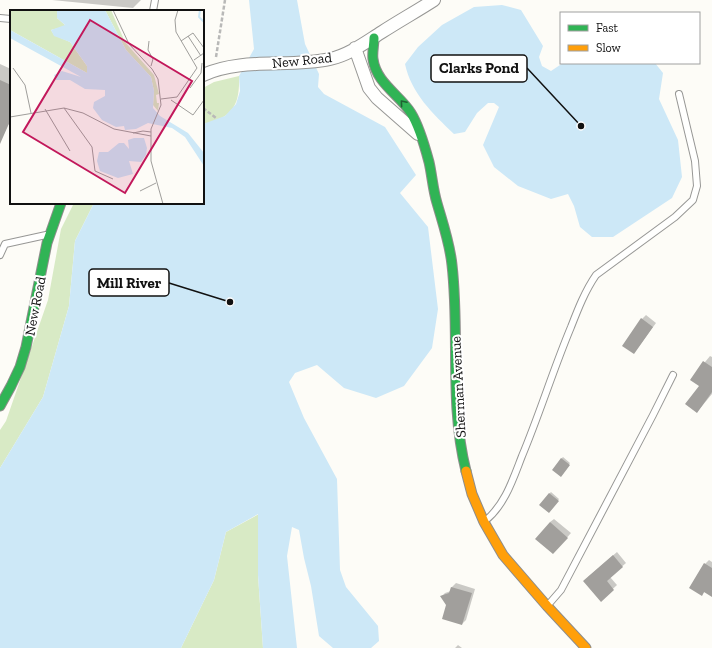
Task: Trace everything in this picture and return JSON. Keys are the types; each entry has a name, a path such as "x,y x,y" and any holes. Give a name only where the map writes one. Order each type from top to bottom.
{"street":[{"name":"New Road","path":"204,74 217,69 238,66 332,58 374,38 434,0"},
{"name":"Sherman Avenue","path":"374,38 373,59 376,69 382,80 411,113 421,137 429,162 437,203 446,231 452,265 457,421 462,454 472,494 484,522 503,555 586,648"},
{"name":"Sherman Avenue","path":"355,48 370,88 377,98 402,118 421,137"},
{"name":"New Road","path":"0,406 7,396 19,371 26,350 50,234 61,204"}],"lane":[{"path":"153,10 155,0"},
{"path":"0,18 10,19"},
{"path":"484,522 492,516 498,508 513,480 536,422 566,338 590,284 596,275 675,217 693,200 697,186 694,161 679,94"},
{"path":"0,254 5,244 50,234"},
{"path":"547,606 561,590 673,375"}],"path":[{"path":"217,69 216,54 225,0"},
{"path":"204,109 216,118"}],"green space":[{"path":"239,76 238,95 233,109 228,114 204,124 204,87 214,82"},
{"path":"74,204 94,204 75,241 69,306 43,397 0,468 0,430 6,421 48,300 61,229"},
{"path":"259,514 258,575 263,648 181,648 214,580 226,532"}],"water":[{"path":"249,0 297,0 305,44 319,74 318,87 324,94 385,127 416,175 400,193 428,227 438,309 432,348 404,386 376,398 344,388 317,365 295,373 289,382 304,418 337,479 340,570 346,587 378,626 379,641 371,648 333,648 319,636 311,586 299,530 292,527 287,556 297,648 263,648 258,575 258,514 226,532 214,580 181,648 0,648 0,468 43,397 69,306 75,241 94,204 204,204 204,124 225,116 236,104 240,91 239,76 254,49"},
{"path":"502,5 521,10 543,46 539,57 542,66 551,71 562,64 656,64 663,73 659,99 678,140 682,177 672,198 613,237 592,237 580,227 574,206 568,194 551,199 518,186 494,167 483,145 499,107 494,103 488,103 477,113 465,132 454,134 438,119 412,84 405,64 418,47 442,25 474,7"}],"building":[{"path":"0,80 10,85 10,121 0,144"},
{"path":"641,318 653,327 634,354 622,346"},
{"path":"703,361 712,367 712,392 697,413 685,404 699,386 690,380"},
{"path":"561,458 570,465 561,477 552,470"},
{"path":"549,493 559,501 549,513 539,505"},
{"path":"550,522 568,538 553,554 535,539"},
{"path":"613,555 623,567 607,581 614,590 601,602 583,581"},
{"path":"704,563 712,568 712,597 704,592 702,596 689,588"},
{"path":"451,587 472,593 462,625 442,619 446,605 440,596 449,593"}],"traffic: fast":[{"path":"374,38 373,59 375,67 383,82 411,113 422,137 429,162 436,198 450,249 454,291 456,394 461,445 466,471"},
{"path":"0,406 20,367 26,347 47,243 61,204"}],"traffic: slow":[{"path":"466,471 472,494 484,522 503,555 586,648"}],"place":[{"name":"Clarks Pond","path":"581,126"},
{"name":"Mill River","path":"230,302"}]}
